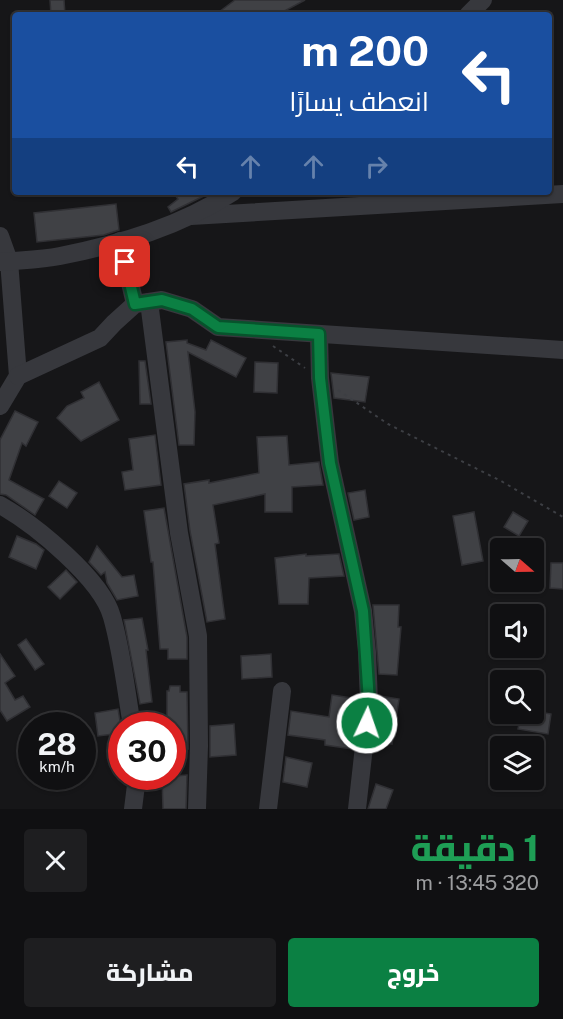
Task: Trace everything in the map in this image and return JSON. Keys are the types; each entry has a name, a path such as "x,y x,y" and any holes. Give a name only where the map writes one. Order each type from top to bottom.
{"street":[{"path":"471,12 483,0"},
{"path":"4,262 59,256 149,234 213,206 229,195"},
{"path":"190,216 546,195"},
{"path":"0,236 18,376"},
{"path":"120,241 142,303 198,636 197,809"},
{"path":"0,406 18,376 100,338 114,322 142,303 162,300 192,309 218,327 563,350"},
{"path":"319,334 320,378 330,463 363,611 367,652 369,702 357,809"},
{"path":"0,505 15,513 69,558 97,587 112,615 129,712"},
{"path":"268,809 282,690"},
{"path":"134,809 136,790"}],"path":[{"path":"248,330 388,424 501,482 563,517"}],"building":[{"path":"50,0 64,0 65,12 51,12"},
{"path":"235,0 305,0 283,12 219,12"},
{"path":"175,195 206,195 171,212 168,207 178,199"},
{"path":"116,204 119,230 104,235 37,242 34,213"},
{"path":"187,340 187,343 206,350 211,340 246,358 236,377 188,352 195,412 194,445 179,445 166,342"},
{"path":"139,361 145,361 151,404 140,404"},
{"path":"255,362 278,363 277,393 254,392"},
{"path":"331,373 369,377 365,402 334,398"},
{"path":"99,382 119,420 81,441 57,418 67,406 84,398 81,392"},
{"path":"15,411 38,422 26,446 22,443 9,480 44,499 35,515 6,495 0,494 0,440"},
{"path":"155,435 161,485 125,490 122,472 133,470 129,439"},
{"path":"287,436 289,465 319,462 323,485 292,487 292,512 265,512 265,494 213,505 219,543 215,544 225,619 207,622 190,531 184,484 209,480 209,483 259,473 257,437"},
{"path":"59,481 77,493 67,508 49,496"},
{"path":"365,490 369,517 354,520 348,493"},
{"path":"164,508 187,637 187,659 168,659 168,649 160,649 153,562 151,562 144,511"},
{"path":"474,512 483,561 462,565 453,516"},
{"path":"513,512 528,521 519,536 504,527"},
{"path":"17,536 44,550 36,569 9,557"},
{"path":"97,546 122,577 134,575 138,596 117,600 107,583 105,572 101,575 89,562"},
{"path":"306,554 306,556 339,554 344,576 309,578 308,604 279,604 275,558"},
{"path":"551,563 563,563 563,589 550,588"},
{"path":"66,570 77,582 60,599 48,587"},
{"path":"373,605 399,605 398,627 401,627 397,675 379,674"},
{"path":"142,618 148,650 146,650 152,702 140,704 124,620"},
{"path":"26,639 44,664 35,670 18,645"},
{"path":"0,654 15,676 5,683 15,700 23,696 30,707 18,712 7,721 0,710"},
{"path":"271,654 272,677 242,679 241,656"},
{"path":"170,686 180,686 180,692 187,692 188,749 186,749 186,712 167,712 167,691"},
{"path":"332,695 358,699 352,749 325,745 325,740 288,735 291,711 329,717"},
{"path":"380,696 399,699 392,744 376,741"},
{"path":"118,709 118,712 108,712 108,735 98,736 96,713"},
{"path":"544,713 551,714 548,734 518,729 519,724 544,724"},
{"path":"234,724 236,755 210,757 210,726"},
{"path":"286,757 312,763 307,787 283,782"},
{"path":"187,775 186,809 163,809 162,790 186,790"},
{"path":"376,784 393,790 386,809 368,809"}],"route":[{"path":"125,262 135,304 162,300 192,309 218,327 319,334 320,378 330,463 363,611 369,702 367,723"}]}
